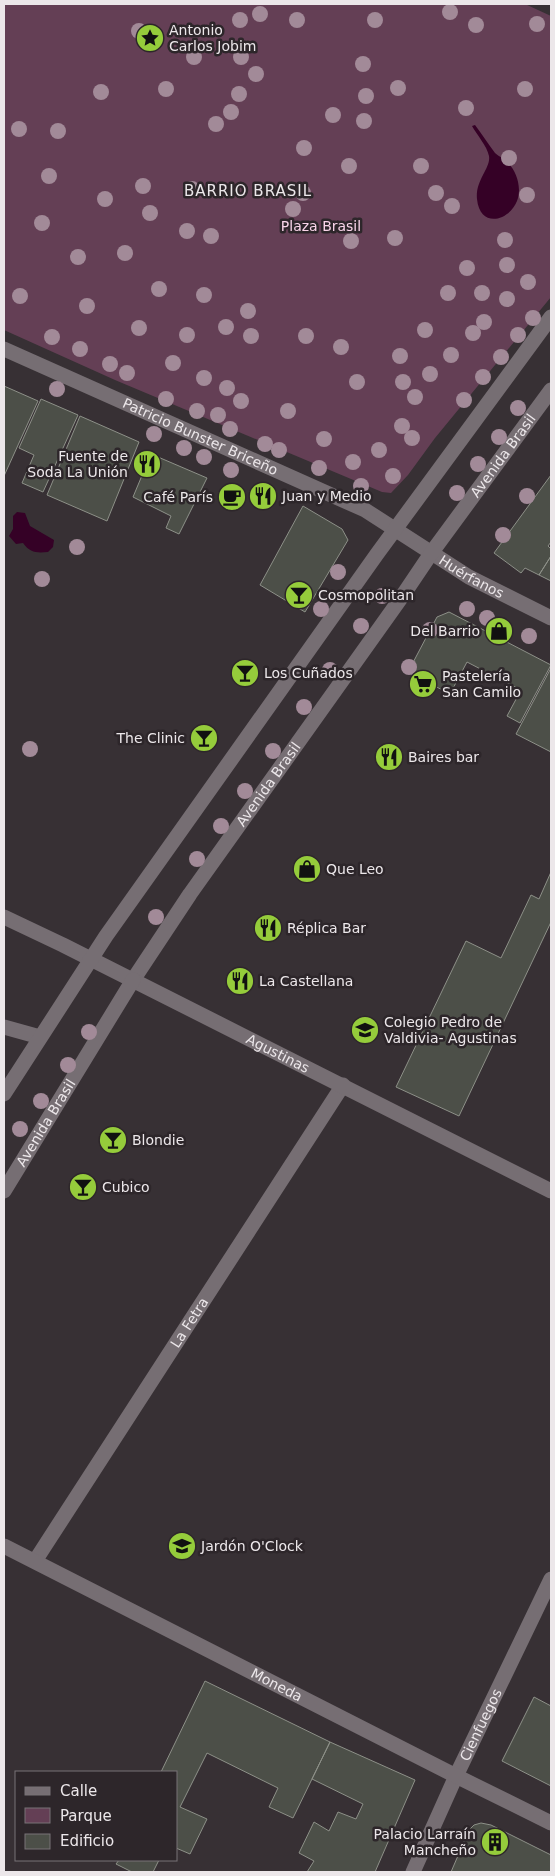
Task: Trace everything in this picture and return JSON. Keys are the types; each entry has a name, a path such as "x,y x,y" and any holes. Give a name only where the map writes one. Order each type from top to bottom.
{"street":[{"path":"4,1094 90,959 396,529 551,318"},
{"name":"Patricio Bunster Briceño","path":"4,349 365,510 396,529"},
{"name":"Avenida Brasil","path":"4,1191 133,980 190,894 396,606 432,552 551,390"},
{"name":"Huérfanos","path":"396,529 469,577 551,618"},
{"name":"Agustinas","path":"4,917 343,1085 551,1191"},
{"path":"4,1027 40,1037"},
{"name":"La Fetra","path":"35,1561 343,1085"},
{"name":"Moneda","path":"4,1546 456,1776 551,1822"},
{"name":"Cienfuegos","path":"413,1872 456,1776 551,1579"}],"green space":[{"name":"Plaza Brasil","path":"4,4 525,4 551,16 551,297 435,438 408,475 391,493 382,492 115,380 4,330"}],"shaded area":[{"path":"475,125 495,153 511,166 518,180 519,191 513,208 502,217 495,219 483,215 479,209 477,199 478,186 488,165 489,156 484,144 472,126"},
{"path":"17,512 25,513 30,526 54,540 53,547 48,552 31,551 23,543 16,544 9,536 13,529 13,516"}],"building":[{"path":"4,386 38,401 4,476"},
{"path":"41,399 78,415 43,492 22,483 34,455 19,448"},
{"path":"80,416 139,442 107,521 47,495"},
{"path":"151,454 207,478 179,534 166,528 171,516 133,497"},
{"path":"551,475 551,542 548,546 551,549 551,556 539,575 525,568 521,573 494,553"},
{"path":"303,506 342,529 348,540 305,612 260,585"},
{"path":"551,556 551,581 539,575"},
{"path":"449,612 551,665 520,723 507,716 521,690 467,662 450,694 408,672 437,617"},
{"path":"551,668 551,752 516,734"},
{"path":"551,872 551,922 459,1116 396,1087 466,941 501,958 531,895 539,899"},
{"path":"205,1681 330,1742 293,1818 269,1807 278,1788 207,1753 180,1807 207,1819 190,1854 178,1849 178,1771 161,1771"},
{"path":"534,1697 551,1706 551,1786 502,1761"},
{"path":"330,1742 415,1780 375,1872 307,1872 314,1861 299,1853 314,1822 329,1831 338,1812 356,1819 363,1804 312,1779"},
{"name":"Palacio Larraín Mancheño","path":"481,1823 491,1825 551,1855 551,1872 451,1872 469,1830 474,1825"},
{"path":"118,1861 158,1861 153,1872 132,1872 116,1864"}],"place":[{"name":"Antonio Carlos Jobim","path":"150,38"},
{"name":"Fuente de Soda La Unión","path":"147,464"},
{"name":"Juan y Medio","path":"263,496"},
{"name":"Café París","path":"232,497"},
{"name":"Cosmopolitan","path":"299,595"},
{"name":"Del Barrio","path":"499,631"},
{"name":"Los Cuñados","path":"245,673"},
{"name":"Pastelería San Camilo","path":"423,684"},
{"name":"The Clinic","path":"204,738"},
{"name":"Baires bar","path":"389,757"},
{"name":"Que Leo","path":"307,869"},
{"name":"Réplica Bar","path":"268,928"},
{"name":"La Castellana","path":"240,981"},
{"name":"Colegio Pedro de Valdivia- Agustinas","path":"365,1030"},
{"name":"Blondie","path":"113,1140"},
{"name":"Cubico","path":"83,1187"},
{"name":"Jardón O'Clock","path":"182,1546"},
{"name":"Palacio Larraín Mancheño","path":"495,1842"}],"district":[{"name":"BARRIO BRASIL","path":"248,191"}]}
